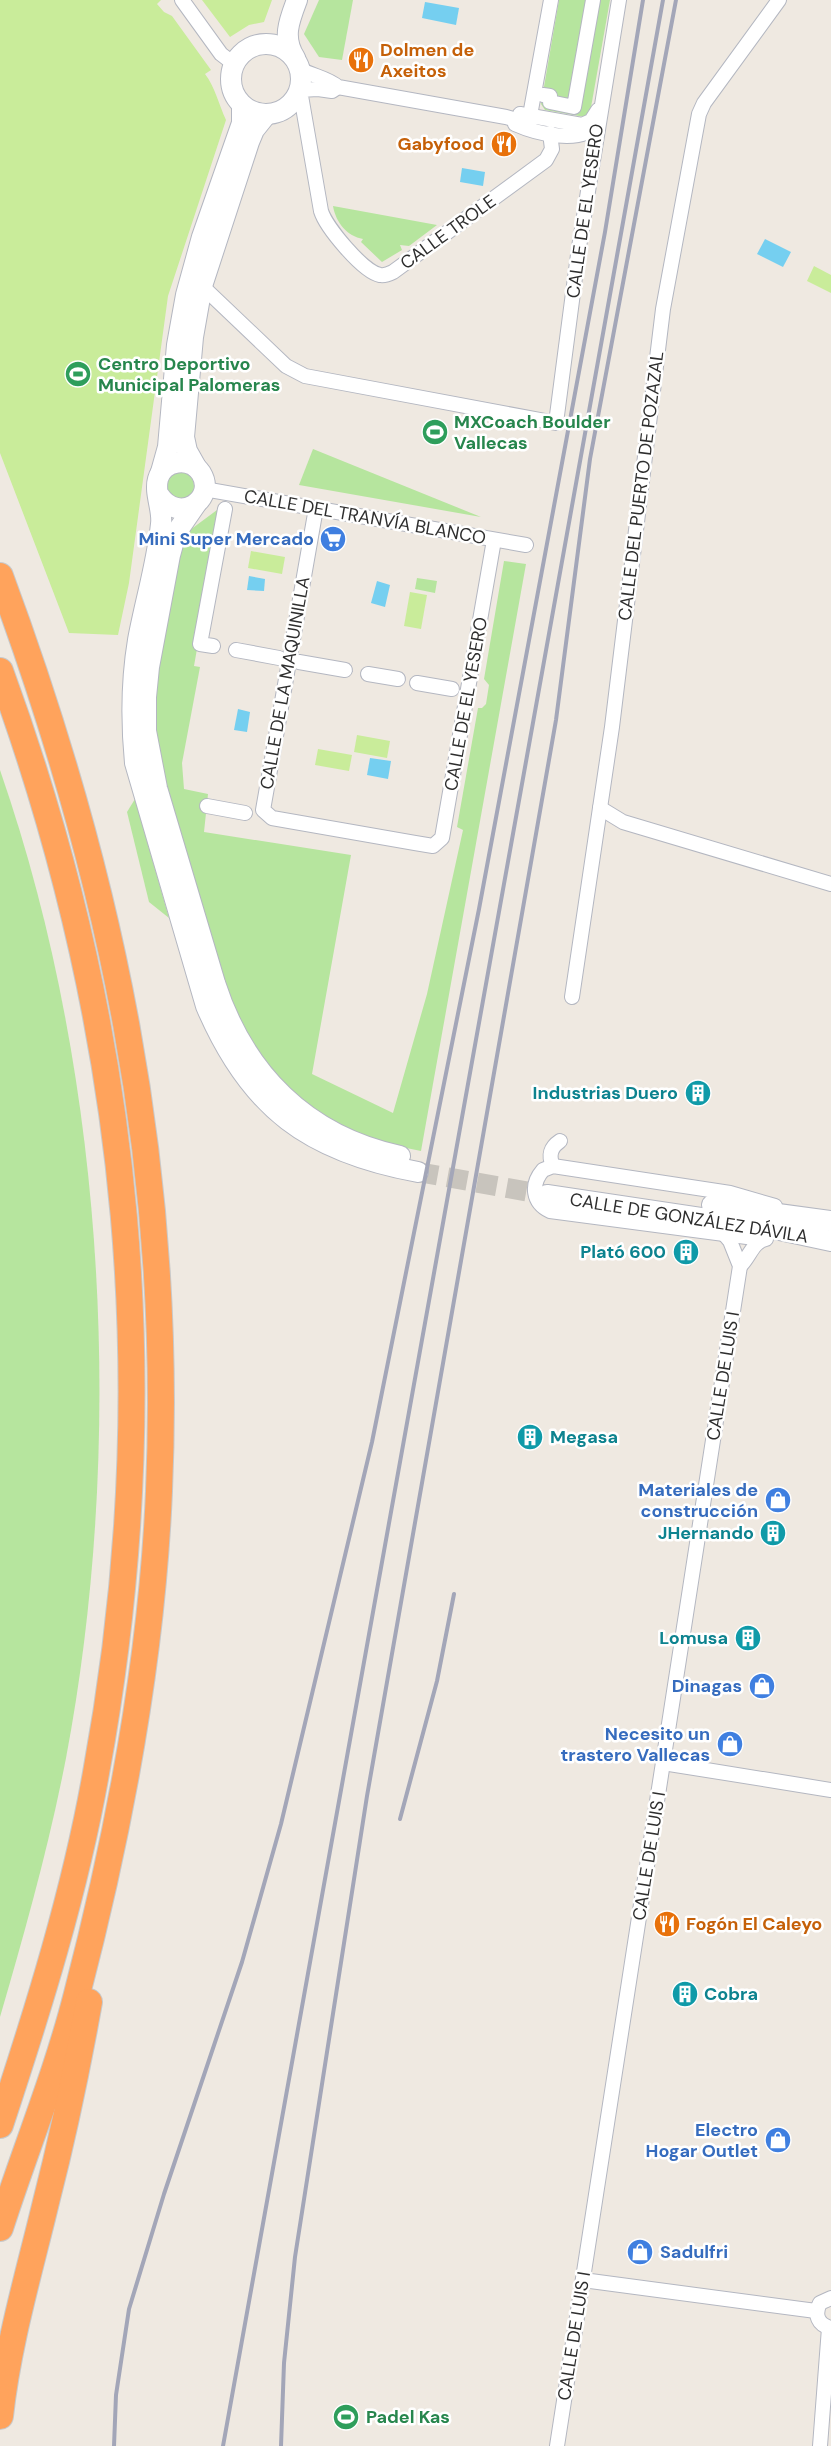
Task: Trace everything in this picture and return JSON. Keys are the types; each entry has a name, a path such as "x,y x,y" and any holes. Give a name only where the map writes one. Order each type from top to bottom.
{"highway":[{"path":"0,576 44,701 74,801 117,968 144,1129 154,1220 162,1388 159,1504 142,1673 129,1761 77,1996 0,2228"},
{"path":"0,671 51,822 75,913 94,999 117,1146 125,1220 131,1309 132,1403 125,1563 117,1643 96,1777 45,1982 0,2125"},
{"path":"0,2416 21,2295 75,2081 109,1910 109,1856"}],"street":[{"path":"182,0 221,54 234,64"},
{"path":"267,44 286,50 314,77 331,81 338,87 524,122 529,121 551,0"},
{"path":"547,103 574,106 593,0"},
{"name":"CALLE DE EL YESERO","path":"202,286 286,366 305,376 556,423 600,105 619,0"},
{"name":"CALLE DEL PUERTO DE POZAZAL","path":"572,997 612,727 663,309 699,114 704,103 779,0"},
{"path":"295,5 288,25 287,39 297,63 300,90 287,108 277,113 257,114 242,106 235,97 231,86 234,64 241,54 251,47 267,44 276,37 295,5"},
{"path":"300,90 318,88 332,91 338,87"},
{"name":"CALLE TROLE","path":"300,90 324,221 372,273 381,276 393,272 546,160 552,149 550,133"},
{"path":"530,116 587,124 600,105"},
{"path":"242,106 242,123 202,237 186,295 177,345 168,447 158,480 161,525 138,642 132,698 135,763 206,1005 220,1040 234,1062 259,1094 289,1121 332,1148 357,1158 419,1166 330,1132 297,1110 271,1086 251,1061 223,1008 157,788 146,731 148,667 170,555 176,533 200,496 204,481 187,452 184,437 191,348 202,286 254,130 266,115"},
{"path":"506,117 517,126 573,136 583,135 590,131 598,121"},
{"path":"161,472 173,463 181,462 196,467"},
{"path":"159,495 169,506 183,509 200,496"},
{"name":"CALLE DEL TRANVÍA BLANCO","path":"200,496 316,508 526,544"},
{"name":"CALLE DE LA MAQUINILLA","path":"316,508 263,810 272,818 415,843"},
{"path":"213,646 200,644 225,509"},
{"name":"CALLE DE EL YESERO","path":"415,843 433,846 442,838 494,540"},
{"path":"236,650 279,658"},
{"name":"CALLE DE LA MAQUINILLA","path":"299,662 345,670"},
{"path":"368,674 399,679"},
{"path":"417,683 452,689"},
{"path":"207,806 245,813"},
{"path":"600,808 623,822 831,884"},
{"path":"550,1181 551,1150 560,1141"},
{"name":"CALLE DE GONZÁLEZ DÁVILA","path":"762,1239 550,1211 538,1203 535,1184 543,1170 550,1181 831,1241"},
{"name":"CALLE DE GONZÁLEZ DÁVILA","path":"550,1181 770,1214 822,1219"},
{"path":"724,1234 730,1241 740,1266"},
{"path":"762,1239 810,1238"},
{"name":"CALLE DE LUIS I","path":"557,2446 740,1266 747,1259 755,1244 762,1239"},
{"path":"663,1763 831,1790"},
{"path":"583,2280 816,2311"},
{"path":"820,2446 820,2422 830,2328 822,2325 817,2319 816,2311 820,2303 831,2298"}],"green space":[{"name":"Centro Deportivo Municipal Palomeras","path":"0,0 161,0 157,4 164,12 172,16 211,70 205,74 226,120 168,296 129,583 118,635 69,633 0,453"},
{"path":"202,0 272,0 264,22 249,25 230,37"},
{"path":"319,0 353,0 342,60 319,57 304,34"},
{"path":"559,0 610,0 590,113 585,117 545,110 541,104"},
{"path":"333,206 437,225 409,246 400,245 402,250 382,262 361,242 363,239 343,228"},
{"path":"814,266 831,275 831,293 807,281"},
{"path":"313,449 481,517 299,485"},
{"path":"180,472 190,476 194,486 190,496 180,500 170,496 166,486 170,476"},
{"path":"217,510 221,512 194,666 200,667 182,763 184,789 208,794 204,832 351,855 312,1074 393,1113 427,994 463,830 457,827 478,708 486,704 489,685 484,679 504,561 526,564 421,1151 352,1131 323,1116 298,1098 276,1076 257,1050 225,986 160,764 155,726 155,686 181,543 190,530"},
{"path":"251,551 285,557 282,574 248,568"},
{"path":"417,578 437,581 435,593 415,589"},
{"path":"410,592 427,595 421,629 404,626"},
{"path":"357,735 390,741 387,758 354,752"},
{"path":"318,749 352,755 349,771 315,765"},
{"path":"0,770 36,887 63,1008 83,1133 95,1259 99,1386 96,1512 85,1637 59,1791 44,1856 0,2017"},
{"path":"135,799 169,918 149,902 127,812"}],"water":[{"path":"425,2 459,8 456,25 422,18"},
{"path":"462,168 485,172 483,186 460,182"},
{"path":"765,239 791,252 783,267 757,254"},
{"path":"249,576 265,579 264,591 247,590"},
{"path":"377,581 390,585 385,607 371,603"},
{"path":"238,709 250,712 247,732 234,730"},
{"path":"370,758 391,761 388,779 367,775"}],"tunnel":[{"path":"418,1172 547,1195"}],"railway":[{"path":"114,2446 116,2395 129,2309 164,2194 242,1962 281,1824 372,1442 479,909 605,232 643,0"},
{"path":"223,2446 663,0"},
{"path":"281,2446 284,2363 295,2257 367,1796 556,720 590,459 676,0"},
{"path":"400,1819 437,1681 454,1594"}],"place":[{"name":"Dolmen de Axeitos","path":"361,60"},
{"name":"Gabyfood","path":"504,144"},
{"name":"Centro Deportivo Municipal Palomeras","path":"78,374"},
{"name":"MXCoach Boulder Vallecas","path":"435,432"},
{"name":"Mini Super Mercado","path":"333,539"},
{"name":"Industrias Duero","path":"698,1093"},
{"name":"Plató 600","path":"686,1252"},
{"name":"Megasa","path":"530,1437"},
{"name":"Materiales de construcción","path":"778,1500"},
{"name":"JHernando","path":"773,1533"},
{"name":"Lomusa","path":"748,1638"},
{"name":"Dinagas","path":"762,1686"},
{"name":"Necesito un trastero Vallecas","path":"730,1744"},
{"name":"Fogón El Caleyo","path":"667,1924"},
{"name":"Cobra","path":"685,1994"},
{"name":"Electro Hogar Outlet","path":"778,2140"},
{"name":"Sadulfri","path":"640,2252"},
{"name":"Padel Kas","path":"346,2417"}]}
